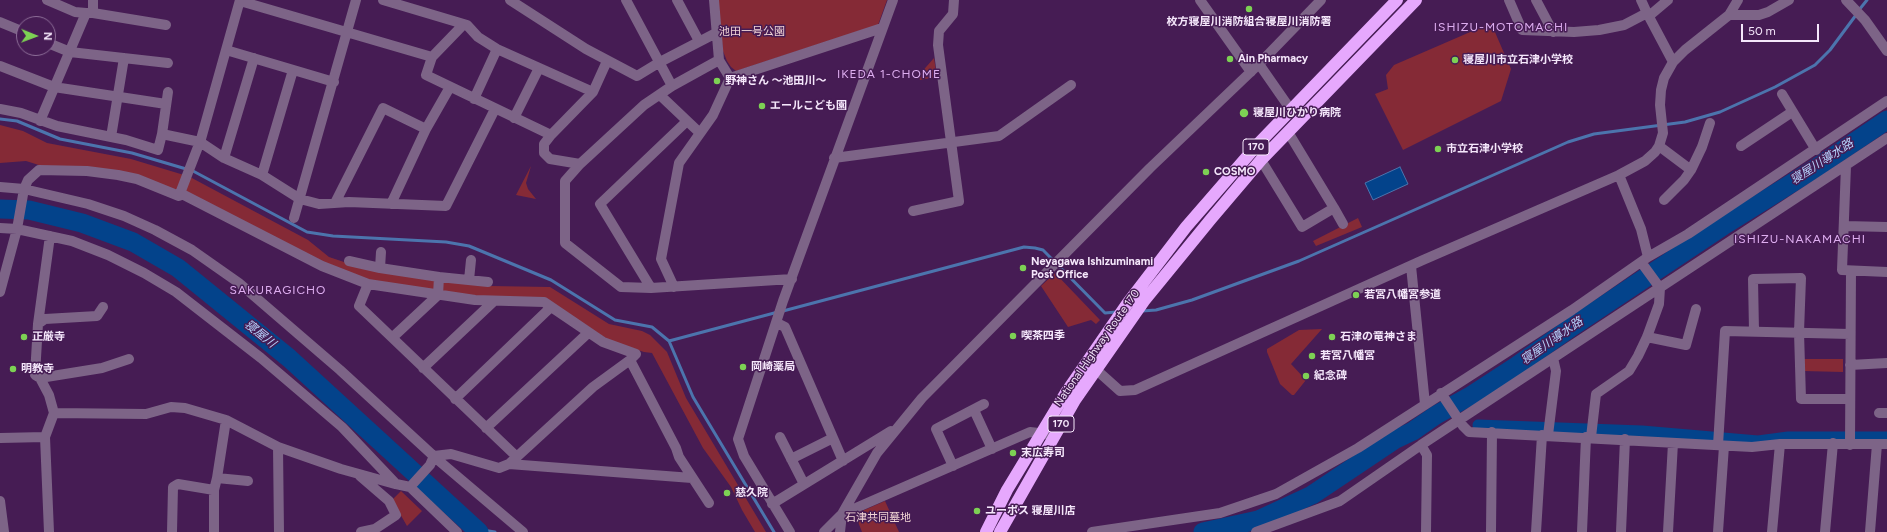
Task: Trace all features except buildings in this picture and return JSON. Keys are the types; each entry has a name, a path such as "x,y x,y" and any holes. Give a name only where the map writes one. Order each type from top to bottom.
{"highway":[{"name":"National Highway Route 170","path":"986,532 1007,490 1041,433 1087,362 1127,304 1191,221 1258,144 1397,0"},
{"name":"National Highway Route 170","path":"1000,532 1075,400 1144,301 1211,218 1261,160 1416,0"}],"street":[{"path":"47,0 75,12 166,25"},
{"path":"40,121 70,52 90,13 93,0"},
{"path":"0,292 18,227 23,194 33,174 39,170 46,168 118,174 137,179 179,196 188,177 200,142 240,0 432,57"},
{"path":"294,218 334,82 356,0"},
{"path":"383,0 466,25 478,37 497,49 593,92"},
{"path":"510,0 607,61 636,76 716,33"},
{"path":"626,0 672,86"},
{"path":"677,0 699,41"},
{"path":"714,0 719,60 730,78"},
{"path":"790,532 744,456 738,439 783,301 893,0"},
{"path":"913,211 959,201 938,46 939,31 954,14 954,0"},
{"path":"1200,0 1250,72"},
{"path":"824,532 842,514 877,453 922,398 1150,168 1259,64 1321,0"},
{"path":"1509,0 1522,30 1553,32 1599,30 1624,25 1648,14 1668,0"},
{"path":"1536,0 1553,32"},
{"path":"1641,0 1673,62"},
{"path":"1087,362 1120,392 1135,390 1411,266 1619,175 1645,160 1656,152 1659,146 1662,125 1660,90 1664,78 1673,62 1684,50 1729,15 1738,0"},
{"path":"1729,15 1759,15 1776,3 1789,0"},
{"path":"1846,0 1858,13 1887,51"},
{"path":"0,22 16,29"},
{"path":"463,24 432,57 426,75 551,135"},
{"path":"674,286 661,259 679,163 713,115 730,78 882,28"},
{"path":"56,46 70,52 168,63"},
{"path":"474,98 497,49"},
{"path":"226,50 334,82"},
{"path":"111,137 124,58"},
{"path":"224,158 254,58"},
{"path":"719,60 672,86 635,112 580,164 565,181 565,243 621,288 651,288 792,279"},
{"path":"580,164 550,159 544,153 544,144 593,92 607,61"},
{"path":"1259,64 1291,110"},
{"path":"0,66 54,87 166,104"},
{"path":"514,118 539,68"},
{"path":"262,176 293,70"},
{"path":"834,158 999,136 1071,85"},
{"path":"391,204 426,129 450,87"},
{"path":"0,109 21,113 57,126 111,137 158,150 162,134 168,92"},
{"path":"660,94 700,133"},
{"path":"1782,94 1816,150"},
{"path":"1092,532 1220,513 1276,494 1358,448 1425,404 1442,395 1644,261 1816,150 1887,101"},
{"path":"335,203 383,108 426,129"},
{"path":"162,134 200,142 224,158 262,176 300,199 319,204 335,203 446,206 495,109"},
{"path":"1741,146 1792,112"},
{"path":"651,288 600,204 687,121"},
{"path":"1664,200 1684,180 1691,170 1702,147 1710,123"},
{"path":"1288,132 1343,224"},
{"path":"1256,532 1340,501 1458,419 1887,138"},
{"path":"1659,146 1691,170"},
{"path":"1261,160 1302,226 1334,208"},
{"path":"1846,166 1842,270 1887,272"},
{"path":"1582,532 1589,437 1593,427 1596,394 1629,371 1647,337 1659,304 1659,286 1644,261 1641,229 1619,175"},
{"path":"0,187 23,194 88,204 124,216 155,230 192,250 239,283 340,370 432,460 523,532"},
{"path":"180,193 322,266 368,284 438,295 494,301 544,302 603,342 636,354 593,387 513,461 499,468 452,454 432,460 412,484"},
{"path":"1844,226 1887,227"},
{"path":"0,228 18,227 72,241 108,255 144,273 176,292 235,336 342,427 396,484"},
{"path":"49,532 45,437 54,413 49,395 40,378 35,375 38,324 50,236"},
{"path":"380,268 381,252"},
{"path":"469,280 471,260"},
{"path":"349,261 380,268 439,277 488,282"},
{"path":"1411,266 1425,404"},
{"path":"1850,445 1851,271"},
{"path":"393,337 438,295 439,277"},
{"path":"1754,331 1753,279 1801,278 1799,332 1801,399 1850,399"},
{"path":"368,284 359,306 486,428 513,461 692,478"},
{"path":"424,368 494,301"},
{"path":"38,324 45,319 97,316 103,307"},
{"path":"455,399 551,307"},
{"path":"1647,337 1686,345 1696,309"},
{"path":"777,322 785,327 843,461"},
{"path":"1718,532 1725,331 1850,334"},
{"path":"486,428 588,333"},
{"path":"1536,532 1547,431 1556,371 1553,358"},
{"path":"40,378 102,368 129,359"},
{"path":"630,360 676,448 679,457 709,503"},
{"path":"1850,365 1887,363"},
{"path":"1442,395 1468,432 1547,431 1589,437 1673,443 1720,441 1752,447 1780,444 1882,444 1870,532"},
{"path":"953,466 936,429 984,404"},
{"path":"54,413 138,414 171,407 185,408 226,420 278,447 396,484 412,484 457,532"},
{"path":"974,410 992,449"},
{"path":"214,532 214,490 226,420"},
{"path":"772,504 896,428"},
{"path":"842,514 1030,432 1054,435"},
{"path":"1491,532 1492,432"},
{"path":"0,438 45,437"},
{"path":"780,437 804,484"},
{"path":"791,459 833,438"},
{"path":"1621,532 1625,439"},
{"path":"1668,532 1673,443"},
{"path":"1825,532 1833,443"},
{"path":"1772,532 1780,444"},
{"path":"1421,445 1427,455 1426,532"},
{"path":"278,447 279,532"},
{"path":"357,473 389,501 396,515 375,530 361,532"},
{"path":"217,478 248,480"},
{"path":"172,532 173,487 178,484 214,490"},
{"path":"0,501 4,532"},
{"path":"840,532 842,514"}],"green space":[{"name":"池田一号公園","path":"717,0 887,0 878,25 736,71 727,61 723,51"},
{"path":"1491,23 1511,69 1501,101 1403,150 1375,94 1388,89 1386,75 1394,65"},
{"path":"934,58 937,77 920,80 919,75"},
{"path":"0,125 23,131 47,143 131,159 184,175 178,190 42,166 26,161 0,163"},
{"path":"531,166 526,183 528,189 536,199 516,195"},
{"path":"190,177 308,240 329,257 347,263 490,286 550,287 609,324 642,331 650,335 667,352 686,398 766,532 755,532 731,487 703,448 652,353 644,352 610,341 556,306 476,297 359,279 184,193"},
{"path":"1358,218 1362,227 1316,246 1313,241"},
{"path":"1055,273 1100,320 1096,324 1091,320 1068,327 1041,286"},
{"path":"1322,329 1291,364 1306,380 1294,395 1292,395 1280,384 1267,349 1299,330"},
{"path":"1803,359 1843,359 1843,372 1803,371"},
{"path":"401,491 422,511 407,526 392,500"},
{"name":"石津共同墓地","path":"885,501 899,532 862,532 855,514"}],"water":[{"path":"1400,167 1408,184 1373,200 1365,183"}],"waterway":[{"path":"1859,10 1867,0"},
{"path":"1142,311 1156,310 1192,300 1299,261 1568,142 1594,134 1685,122 1720,112 1775,87 1815,65 1830,50 1856,15"},
{"path":"0,119 17,121 60,139 132,153 193,171 307,232 333,236 446,242 469,246 551,280 615,320 652,327 669,341 693,397 774,532"},
{"name":"寝屋川導水路","path":"1203,532 1258,520 1312,495 1394,440 1413,431 1436,415 1472,395 1515,367 1573,326 1723,226 1813,170 1887,120"},
{"name":"寝屋川","path":"0,209 29,210 82,223 133,242 178,268 289,358 479,532"},
{"path":"783,311 1024,247 1043,250 1105,313 1116,312"},
{"path":"669,341 778,312"},
{"path":"1478,425 1642,431 1758,441 1788,437 1887,437"},
{"name":"寝屋川導水路","path":"476,529 495,532"}],"place":[{"name":"枚方寝屋川消防組合寝屋川消防署","path":"1249,9"},
{"name":"Ain Pharmacy","path":"1230,59"},
{"name":"寝屋川市立石津小学校","path":"1455,60"},
{"name":"野神さん ～池田川～","path":"717,81"},
{"name":"エールこども園","path":"762,106"},
{"name":"寝屋川ひかり病院","path":"1244,113"},
{"name":"市立石津小学校","path":"1438,149"},
{"name":"COSMO","path":"1206,172"},
{"name":"Neyagawa Ishizuminami Post Office","path":"1023,268"},
{"name":"若宮八幡宮参道","path":"1356,295"},
{"name":"喫茶四季","path":"1013,336"},
{"name":"正厳寺","path":"24,337"},
{"name":"石津の竜神さま","path":"1332,337"},
{"name":"若宮八幡宮","path":"1312,356"},
{"name":"岡崎薬局","path":"743,367"},
{"name":"明教寺","path":"13,369"},
{"name":"紀念碑","path":"1306,376"},
{"name":"末広寿司","path":"1013,453"},
{"name":"慈久院","path":"727,493"},
{"name":"ユーポス 寝屋川店","path":"977,511"}],"district":[{"name":"ISHIZU-MOTOMACHI","path":"1501,27"},
{"name":"IKEDA 1-CHOME","path":"889,74"},
{"name":"ISHIZU-NAKAMACHI","path":"1800,239"},
{"name":"SAKURAGICHO","path":"278,290"}]}
